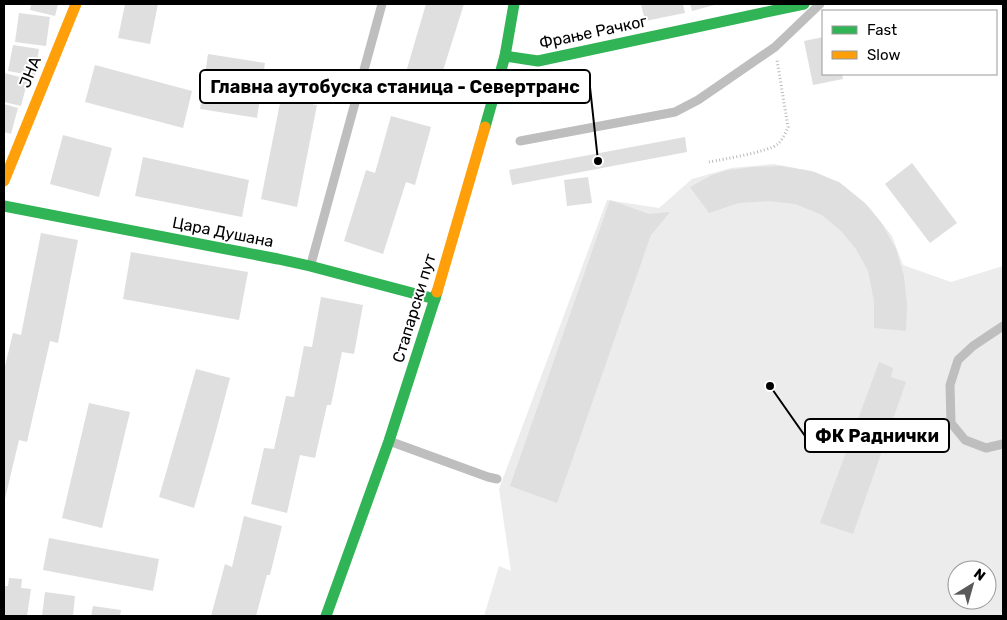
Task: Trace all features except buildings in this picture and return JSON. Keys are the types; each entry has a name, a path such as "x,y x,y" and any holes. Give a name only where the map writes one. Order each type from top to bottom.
{"street":[{"name":"ЈНА","path":"4,181 76,4"},
{"name":"Стапарски пут","path":"326,616 389,440 434,299 505,56 514,4"},
{"name":"Фрање Рачког","path":"505,56 538,61 804,4"},
{"name":"Цара Душана","path":"4,206 278,259 434,299"}],"lane":[{"path":"310,266 382,4"},
{"path":"520,141 675,112 698,100 775,47 820,4"},
{"path":"1003,326 973,346 958,360 950,385 951,423 966,440 986,448 1003,444"},
{"path":"389,440 498,479"}],"path":[{"path":"709,162 768,149 778,144 784,135 788,127 775,47"}],"shaded area":[{"path":"774,164 816,172 844,186 870,208 892,236 903,265 951,282 1003,266 1003,616 484,616 499,566 511,571 499,489 607,200 659,208 692,179 731,168"}],"traffic: fast":[{"path":"485,127 505,56 514,4"},
{"path":"505,56 538,61 804,4"},
{"path":"4,206 278,259 435,299"},
{"path":"326,616 389,441 437,292"}],"traffic: slow":[{"path":"4,181 76,4"},
{"path":"437,292 485,127"}],"place":[{"name":"Главна аутобуска станица - Севертранс","path":"598,161"},
{"name":"ФК Раднички","path":"770,386"}]}
